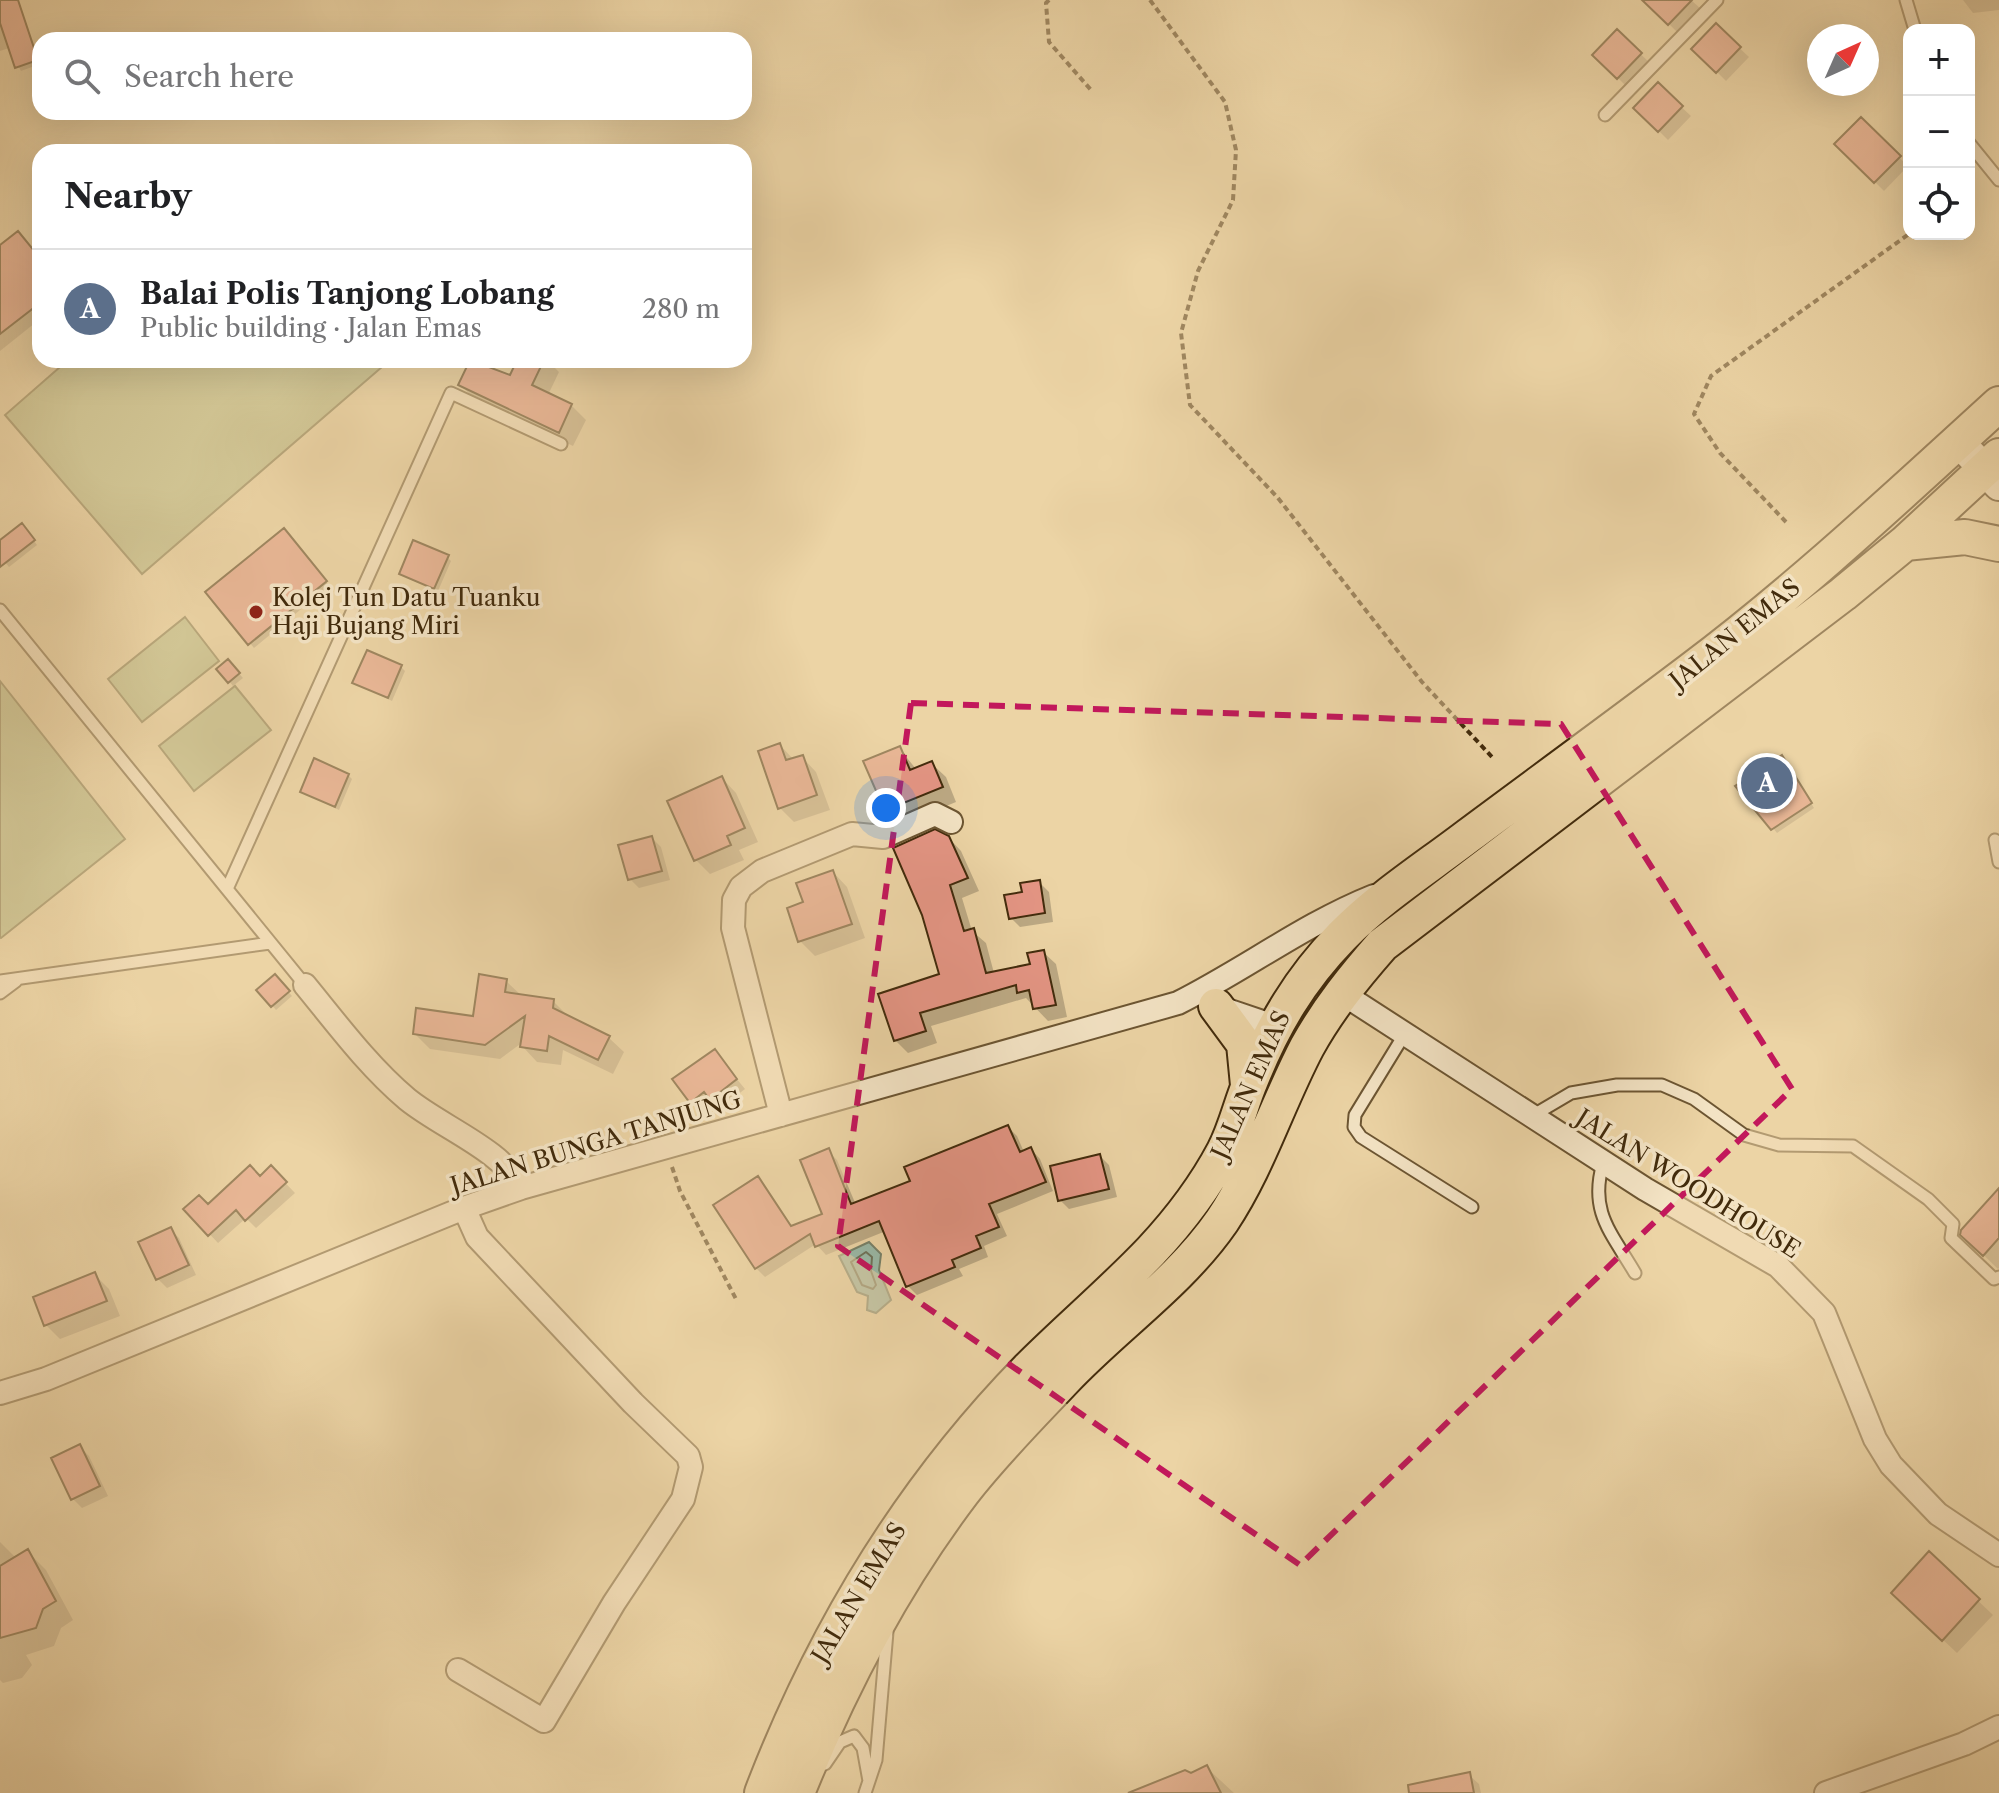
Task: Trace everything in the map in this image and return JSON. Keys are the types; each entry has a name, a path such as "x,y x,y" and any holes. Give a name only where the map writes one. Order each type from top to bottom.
{"main road":[{"name":"JALAN EMAS","path":"809,1783 848,1673 927,1541 998,1450 1073,1371 1163,1285 1221,1221 1259,1153 1307,1047 1340,992 1382,945 1438,899 1905,543 1988,446"},
{"name":"JALAN EMAS","path":"762,1793 814,1667 863,1579 918,1497 1027,1370 1151,1251 1177,1221 1223,1152 1274,1026 1302,980 1344,933 1401,886 1695,668 1857,537 1988,446"},
{"path":"1905,543 1965,537 1999,544"},
{"path":"1274,1026 1287,1030 1307,1024 1340,992"},
{"path":"1216,1006 1244,1044 1248,1085"}],"street":[{"path":"781,1115 733,928 734,900 741,887 762,871 852,834 883,837 935,814 951,822"},
{"path":"1178,1003 1224,980 1329,914 1401,886"},
{"path":"305,985 395,1088 435,1121 512,1169 521,1188"},
{"name":"JALAN WOODHOUSE","path":"1340,992 1603,1163 1778,1266 1824,1313 1875,1439 1891,1465 1938,1514 1999,1555"},
{"path":"1178,1003 1216,1006 1274,1026"},
{"name":"JALAN BUNGA TANJUNG","path":"0,1393 46,1379 464,1208 521,1188 666,1150 1178,1003"},
{"path":"458,1670 539,1729 614,1603 683,1499 691,1467 688,1456 633,1403 477,1237 464,1208"},
{"path":"1826,1793 1964,1744 1999,1727"}],"lane":[{"path":"1605,115 1717,0"},
{"path":"1906,0 1913,24"},
{"path":"1975,150 1999,180"},
{"path":"227,889 451,393 561,444"},
{"path":"0,610 305,985"},
{"path":"1995,840 1999,862"},
{"path":"0,981 270,943"},
{"path":"0,993 20,978"},
{"path":"1404,1035 1355,1115 1354,1127 1361,1137 1472,1207"},
{"path":"1531,1116 1571,1093 1617,1085 1662,1085 1694,1099 1744,1135 1779,1145 1853,1146 1928,1199 1953,1224 1951,1238 1994,1279 1999,1277"},
{"path":"1603,1163 1596,1187 1597,1202 1635,1273"},
{"path":"867,1787 876,1760 885,1643 893,1596"},
{"path":"809,1783 840,1742 854,1736 863,1748 867,1787"}],"path":[{"path":"1049,0 1046,3 1049,42 1091,90"},
{"path":"1150,0 1225,102 1236,150 1233,200 1198,271 1181,333 1190,405 1278,498 1422,682 1492,757"},
{"path":"1786,522 1720,453 1694,414 1711,376 1903,238"},
{"path":"666,1150 680,1191 737,1301"}],"highlighted area":[{"path":"911,703 1561,724 1792,1089 1300,1565 838,1246"}],"green space":[{"path":"59,368 381,368 142,574 5,415"},
{"path":"185,617 219,661 142,722 108,679"},
{"path":"0,681 125,839 1,938 0,937"},
{"path":"235,686 271,730 194,791 159,746"}],"water":[{"path":"869,1242 881,1254 879,1270 891,1300 876,1313 867,1310 868,1296 857,1292 839,1256"}],"building":[{"path":"0,0 18,0 32,42 32,62 15,68 0,23"},
{"path":"1642,0 1692,0 1668,25"},
{"path":"1716,23 1741,47 1716,73 1691,49"},
{"path":"1617,29 1642,53 1617,79 1592,55"},
{"path":"1658,82 1683,106 1658,132 1633,108"},
{"path":"1861,117 1901,156 1874,183 1834,144"},
{"path":"18,231 32,248 32,309 0,334 0,245"},
{"path":"466,368 491,368 510,375 513,368 540,368 532,385 572,404 559,433 458,385"},
{"path":"22,523 35,540 0,567 0,540"},
{"path":"284,528 327,581 248,645 205,592"},
{"path":"413,540 449,555 434,589 399,574"},
{"path":"367,650 402,665 388,698 352,683"},
{"path":"228,659 240,673 228,683 216,669"},
{"path":"780,743 786,760 803,755 817,795 778,809 758,751"},
{"path":"900,746 910,770 932,761 943,787 879,813 872,795 877,793 863,761"},
{"path":"1782,755 1812,803 1771,830 1735,786"},
{"path":"314,758 349,774 335,807 300,792"},
{"path":"722,776 745,828 727,836 731,845 694,861 667,801"},
{"path":"935,829 949,836 968,878 950,885 964,931 974,928 986,973 1030,964 1027,953 1044,950 1056,1005 1033,1009 1029,990 1017,993 1016,985 920,1013 926,1031 894,1041 878,994 939,974 922,915 893,848"},
{"path":"652,836 662,871 628,880 618,845"},
{"path":"833,870 852,924 798,942 787,908 803,902 796,883"},
{"path":"1040,880 1045,913 1009,919 1004,895 1022,892 1020,883"},
{"path":"275,974 290,991 271,1007 256,990"},
{"path":"479,974 507,979 505,992 554,999 553,1008 610,1036 598,1060 549,1036 547,1051 520,1047 525,1016 485,1045 413,1034 416,1008 473,1016"},
{"path":"715,1049 737,1079 710,1100 704,1092 690,1103 672,1079"},
{"path":"1008,1125 1020,1152 1031,1147 1046,1182 989,1204 999,1227 976,1236 981,1248 952,1260 955,1267 906,1287 879,1221 815,1247 810,1234 755,1269 713,1205 758,1176 791,1226 822,1214 800,1160 829,1148 851,1204 910,1181 904,1167"},
{"path":"1100,1154 1109,1189 1058,1201 1050,1166"},
{"path":"250,1165 260,1176 271,1165 287,1182 245,1221 236,1210 208,1236 183,1209 199,1195 208,1204"},
{"path":"1999,1188 1999,1238 1983,1256 1960,1235 1961,1230"},
{"path":"171,1227 189,1265 156,1280 138,1242"},
{"path":"95,1272 107,1301 44,1326 33,1297"},
{"path":"80,1444 100,1486 71,1500 51,1458"},
{"path":"28,1549 56,1601 43,1609 36,1628 0,1638 0,1566"},
{"path":"1929,1551 1980,1599 1942,1641 1891,1593"},
{"path":"1207,1765 1221,1793 1128,1793 1185,1770 1191,1773"},
{"path":"1470,1772 1474,1793 1409,1793 1408,1785"}],"place":[{"name":"Kolej Tun Datu Tuanku Haji Bujang Miri","path":"256,612"},
{"name":"Balai Polis Tanjong Lobang","path":"1767,783"}]}
